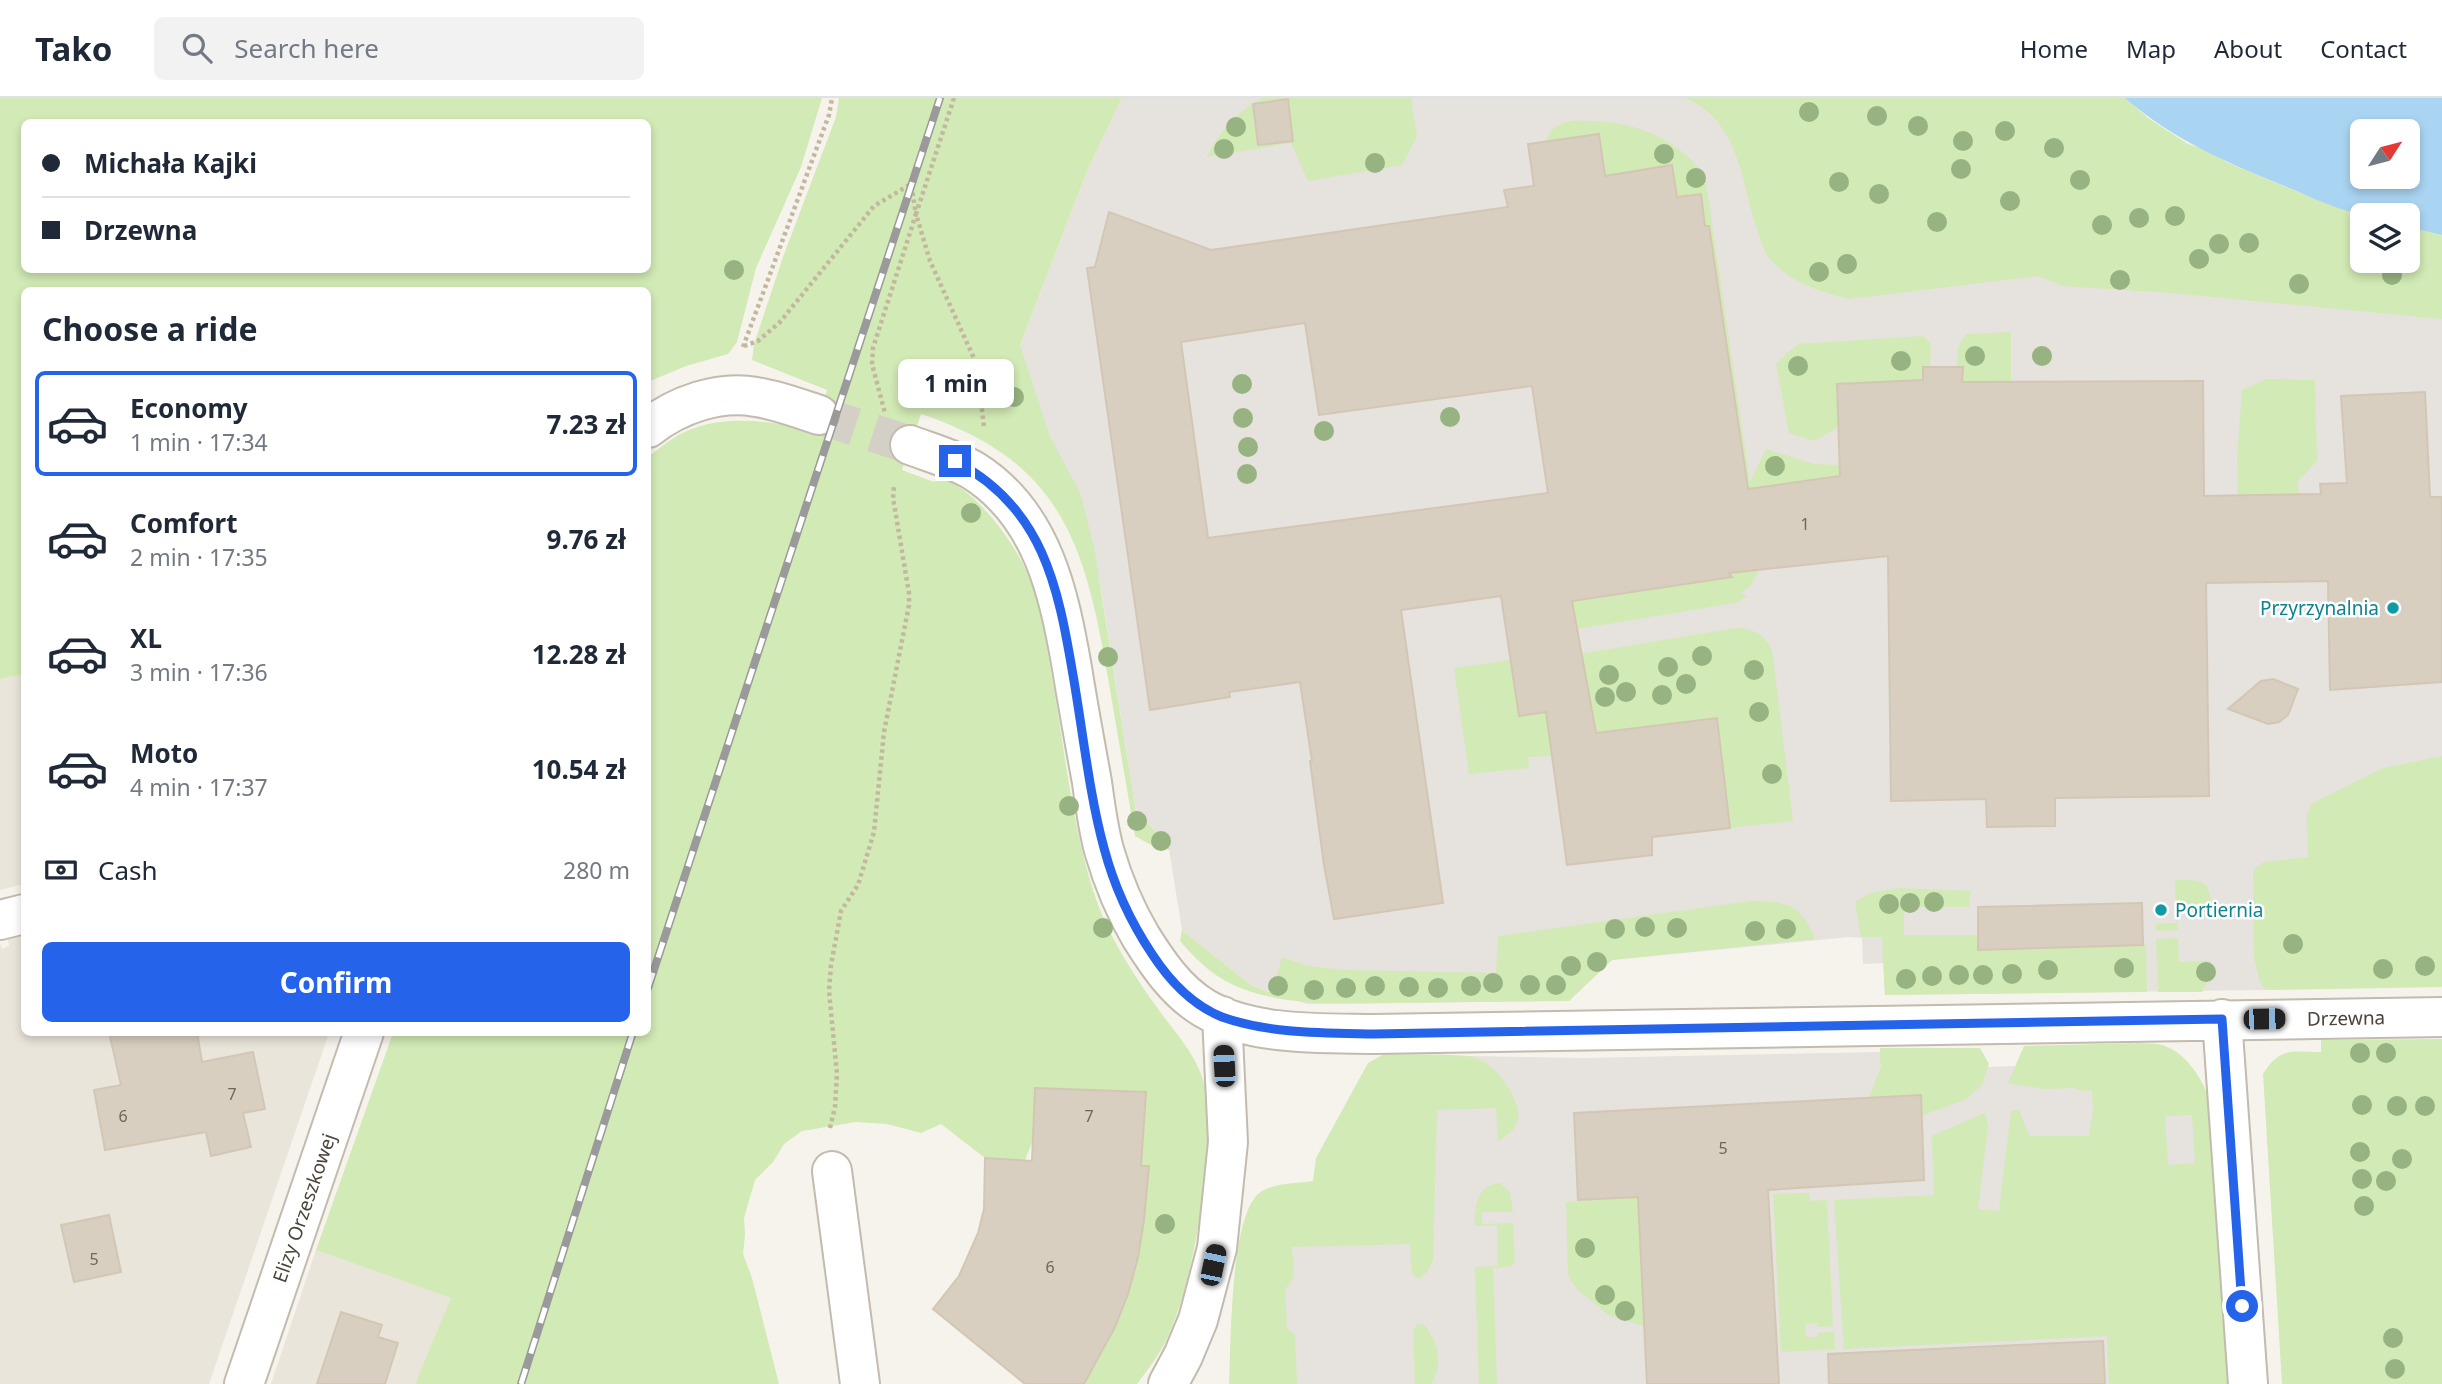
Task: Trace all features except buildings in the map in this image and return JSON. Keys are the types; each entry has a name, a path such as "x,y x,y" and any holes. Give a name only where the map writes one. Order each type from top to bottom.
{"street":[{"path":"651,426 700,401 733,395 755,396 819,415"},
{"name":"Drzewna","path":"898,432 955,461 990,484 1018,514 1046,558 1060,604 1104,848 1119,893 1132,922 1164,973 1203,1007 1222,1016 1285,1030 1374,1034 2442,1017"},
{"path":"0,920 21,915"},
{"path":"1168,1384 1184,1356 1198,1320 1217,1248 1228,1142 1222,1016"},
{"path":"2222,1019 2248,1384"},
{"name":"Elizy Orzeszkowej","path":"244,1384 363,1036"},
{"path":"832,1171 860,1384"}],"path":[{"path":"733,395 737,364 829,115 832,98"},
{"path":"898,432 872,364 873,348 954,98"},
{"path":"744,345 758,341 780,322 828,259 881,200 911,184 916,214 930,261 977,366 985,438"},
{"path":"832,1171 830,1128 835,1107 837,1074 829,991 831,965 841,911 858,885 874,832 884,732 909,605 893,498 895,479"}],"shaded area":[{"path":"1122,98 1750,98 2442,304 2442,957 2254,961 2266,990 1885,995 1883,963 1863,964 1862,938 1849,937 1612,960 1569,1001 1307,1004 1252,986 1182,930 1168,843 1136,813 1100,583 999,400 1087,171"},
{"path":"21,675 21,885 0,890 0,679"},
{"path":"21,931 21,1036 328,1036 209,1384 0,1384 0,943 2,949 9,946 7,934"},
{"path":"1879,1052 1884,1057 1987,1067 2015,1066 2204,1102 2223,1384 1247,1384 1252,1211 1419,1209 1416,1055 1583,1058"},
{"path":"316,1250 452,1298 415,1384 271,1384"}],"green space":[{"path":"0,98 822,98 801,167 756,268 737,342 728,354 686,366 651,381 651,287 21,287 21,675 0,679"},
{"path":"839,98 1122,98 1087,171 1020,345 1050,437 1080,492 1094,547 1136,813 1168,843 1170,850 1151,845 1135,836 1089,587 1076,548 1059,513 1036,483 1006,456 969,433 921,414 902,470 934,482 937,474 968,494 998,525 1025,568 1041,613 1073,809 1098,906 1129,965 1188,1049 1200,1071 1207,1097 1207,1155 1198,1226 1182,1297 1161,1350 1137,1384 1084,1384 1113,1331 1137,1254 1149,1167 1141,1166 1146,1093 1035,1089 1033,1140 1025,1160 985,1158 941,1124 921,1133 887,1124 856,1122 802,1131 784,1144 773,1162 755,1180 744,1218 743,1254 752,1278 779,1384 415,1384 451,1298 316,1250 392,1036 651,1036 651,455 683,432 719,422 767,422 814,430 827,390 752,360 754,344 783,257 836,117"},
{"path":"1262,98 1411,98 1417,136 1402,165 1308,181 1291,143 1207,157 1230,123 1244,109"},
{"path":"1685,98 2125,98 2148,118 2188,144 2329,205 2350,211 2350,273 2420,273 2420,230 2442,235 2442,319 2171,293 2063,286 2038,276 1849,299 1799,282 1770,259 1761,242 1735,153 1717,121 1703,108"},
{"path":"1571,121 1610,123 1646,131 1678,149 1705,176 1750,482 1766,449 1814,464 1840,465 1840,471 1887,471 1748,489 1709,226 1706,226 1701,194 1677,197 1672,165 1588,178 1546,141 1556,127"},
{"path":"2011,332 2011,382 1962,382 1963,367 1957,367 1957,353 1967,334"},
{"path":"1923,336 1931,344 1930,367 1923,382 1837,384 1839,426 1815,441 1789,433 1776,363 1798,344"},
{"path":"2267,379 2315,380 2317,461 2298,481 2301,559 2238,540 2237,459 2242,390"},
{"path":"1759,570 1750,586 1741,593 1747,597 1735,603 1571,630 1564,602 1731,578 1729,573"},
{"path":"1735,628 1757,633 1772,650 1793,821 1730,828 1717,719 1553,756 1528,757 1529,768 1469,774 1454,668 1510,660 1519,716 1557,711 1550,659"},
{"path":"2442,756 2442,987 2266,990 2260,982 2254,960 2253,870 2264,862 2308,857 2307,816 2311,804 2383,768"},
{"path":"2175,880 2193,880 2204,884 2210,894 2211,912 2178,913 2178,930 2156,931 2156,924 2177,923"},
{"path":"1899,888 1971,891 1969,907 1904,907 1904,935 1978,935 1978,950 2146,945 2147,992 1885,995 1882,937 1861,937 1855,902 1870,893"},
{"path":"1750,901 1774,902 1791,907 1804,918 1815,939 1612,960 1569,1001 1342,1004 1282,999 1243,989 1224,980 1201,963 1180,941 1182,930 1252,986 1272,993 1282,957 1308,966 1344,970 1496,973 1498,936"},
{"path":"2178,938 2179,962 2211,961 2208,979 2202,992 2158,992 2156,939"},
{"path":"2442,1039 2442,1384 2282,1384 2263,1074 2275,1059 2288,1052 2321,1052 2321,1040"},
{"path":"2159,1044 2179,1054 2201,1080 2208,1095 2228,1384 2109,1384 2107,1336 1844,1349 1834,1200 1934,1195 1932,1136 1985,1113 1988,1126 1978,1209 1999,1211 2011,1111 2019,1110 2029,1136 2089,1136 2093,1111 2092,1091 2074,1088 2045,1089 2008,1083 2024,1046","holes":["2192,1115 2195,1163 2168,1165 2165,1116"]},
{"path":"1880,1048 1980,1048 1989,1064 1982,1085 1966,1099 1921,1116 1869,1098 1882,1064"},
{"path":"1384,1054 1459,1055 1483,1061 1502,1078 1511,1092 1518,1113 1517,1123 1508,1135 1498,1141 1496,1108 1437,1110 1433,1260 1428,1271 1418,1279 1412,1273 1410,1244 1292,1247 1293,1276 1285,1288 1287,1329 1295,1335 1297,1384 1229,1384 1237,1257 1248,1210 1257,1195 1269,1188 1313,1181 1316,1158 1368,1063"},
{"path":"1500,1183 1510,1192 1513,1212 1482,1212 1482,1224 1513,1223 1515,1263 1493,1268 1497,1384 1479,1384 1475,1267 1498,1266 1497,1226 1475,1226 1476,1211 1482,1192"},
{"path":"1809,1193 1810,1201 1827,1200 1833,1326 1805,1324 1806,1337 1818,1337 1818,1333 1834,1331 1835,1349 1781,1352 1773,1194"},
{"path":"1638,1197 1644,1326 1610,1316 1578,1290 1568,1274 1566,1202"},
{"path":"1423,1324 1436,1345 1437,1369 1431,1384 1415,1384 1413,1331 1417,1325"}],"water":[{"path":"2125,98 2442,98 2442,235 2420,230 2420,203 2350,203 2350,211 2346,210 2245,170 2182,139"}],"tunnel":[{"path":"819,415 910,445"}],"railway":[{"path":"651,979 940,98"},
{"path":"521,1384 632,1036"}],"place":[{"name":"Przyrzynalnia","path":"2393,608"},
{"name":"Portiernia","path":"2161,910"}],"route":[{"path":"955,461 974,471 1004,497 1046,558 1060,604 1104,848 1119,893 1132,922 1164,973 1203,1007 1222,1016 1254,1025 1285,1030 1374,1034 2222,1019 2242,1306"}]}
